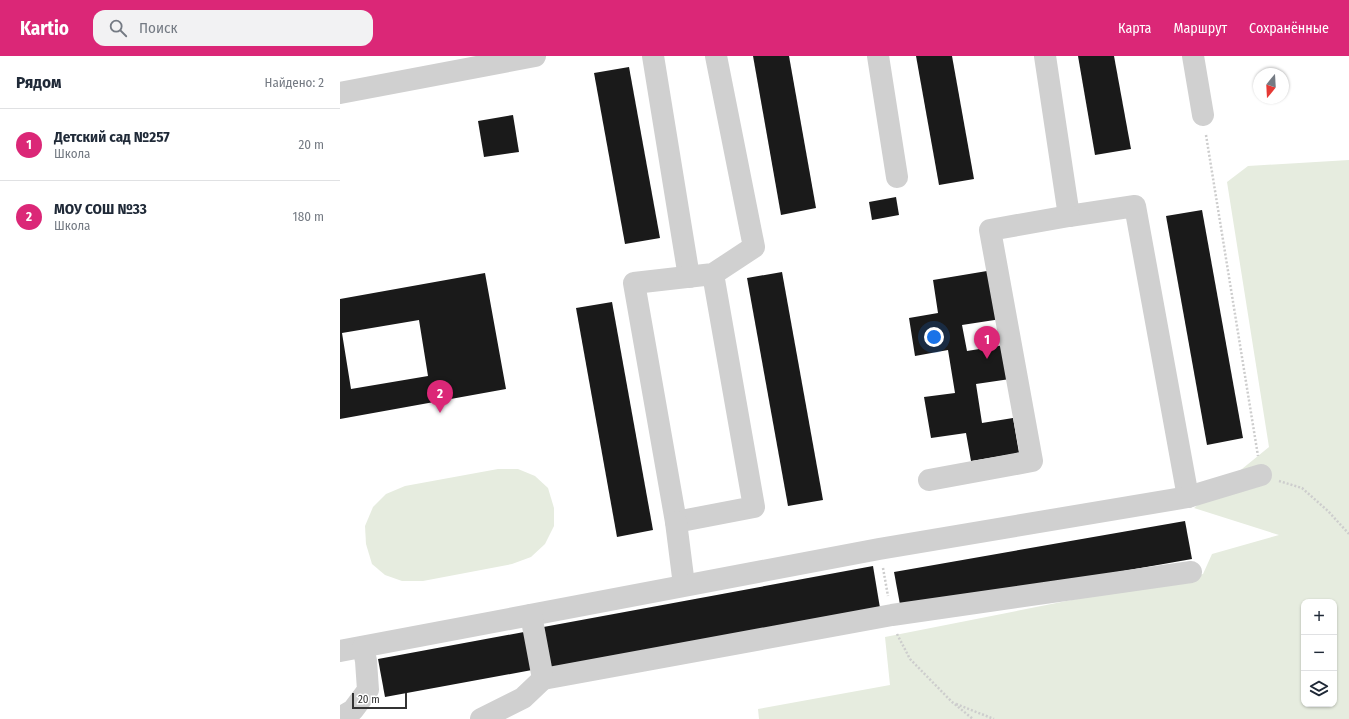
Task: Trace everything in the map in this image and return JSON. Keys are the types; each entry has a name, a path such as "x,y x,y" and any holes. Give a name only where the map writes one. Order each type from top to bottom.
{"street":[{"path":"340,94 535,56"},
{"path":"653,56 689,277"},
{"path":"684,585 676,522 634,283 713,274 754,248 716,56"},
{"path":"878,56 897,177"},
{"path":"1045,56 1069,216"},
{"path":"1193,56 1203,115"},
{"path":"929,480 1032,461 990,230 1135,206 1188,497"},
{"path":"676,522 754,507 713,274"},
{"path":"340,651 879,549 1188,497 1261,475"},
{"path":"482,719 523,698 543,679 892,615 1191,572"},
{"path":"530,615 543,679"},
{"path":"340,718 353,710 368,690 366,661 363,646"}],"path":[{"path":"1203,115 1261,475 1302,488 1328,511 1349,534"},
{"path":"879,549 897,634 910,659 952,702 973,719"},
{"path":"952,702 994,719"}],"shaded area":[{"path":"1349,160 1349,719 759,719 758,709 890,685 885,637 1203,574 1212,554 1279,535 1194,508 1269,447 1227,182 1248,166"},
{"path":"498,469 518,469 535,476 548,488 554,508 554,526 545,544 531,557 512,564 423,581 402,581 385,575 372,564 366,544 365,526 373,507 386,494 405,486"}],"building":[{"path":"753,56 789,56 816,208 781,215"},
{"path":"916,56 952,56 974,179 939,185"},
{"path":"1078,56 1114,56 1131,149 1095,155"},
{"path":"629,67 660,238 625,244 594,73"},
{"path":"513,115 519,152 484,157 478,121"},
{"path":"896,197 899,215 872,220 869,202"},
{"path":"1202,210 1243,438 1207,445 1166,216"},
{"path":"993,270 1001,319 962,325 967,351 1004,345 1010,379 976,384 982,423 1013,418 1019,453 971,461 966,433 931,438 924,397 955,393 948,350 915,356 909,318 938,313 933,280"},
{"path":"782,272 823,500 788,506 747,278"},
{"path":"485,273 506,389 340,419 340,299","holes":["419,320 428,376 351,389 342,333"]},
{"path":"612,302 653,530 617,537 576,308"},
{"path":"1185,521 1192,559 901,610 894,572"},
{"path":"873,566 880,608 546,670 538,628"},
{"path":"524,632 532,670 385,697 378,659"}],"place":[{"name":"Детский сад №257","path":"987,359"},
{"name":"МОУ СОШ №33","path":"440,413"}]}
